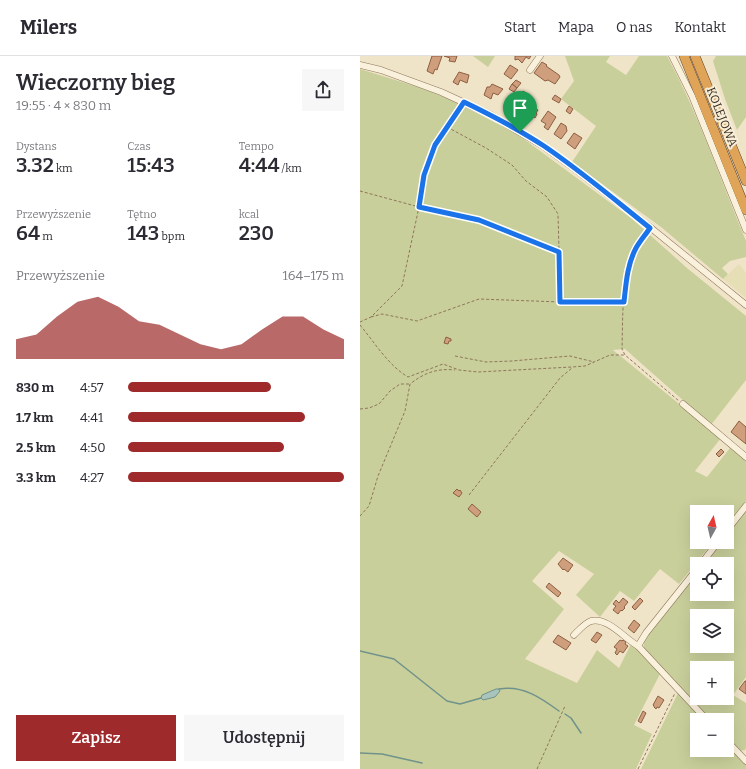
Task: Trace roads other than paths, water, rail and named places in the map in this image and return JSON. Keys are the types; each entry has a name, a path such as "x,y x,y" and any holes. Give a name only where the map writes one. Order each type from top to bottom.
{"highway":[{"name":"KOLEJOWA","path":"684,56 746,210"},
{"name":"KOLEJOWA","path":"696,56 746,182"}],"street":[{"path":"530,70 540,56"},
{"path":"672,56 692,96 746,230"},
{"path":"360,65 395,75 464,102 492,115 543,146 575,169 746,305"},
{"path":"683,404 746,457"},
{"path":"734,521 746,506"},
{"path":"706,557 713,549"},
{"path":"638,646 646,633 690,578"},
{"path":"574,635 586,624 592,621 599,621 611,625 632,643 638,646 700,713"},
{"path":"734,747 745,757"}],"water":[{"path":"499,689 500,691 495,697 483,700 481,698 482,695"}],"waterway":[{"path":"360,651 394,659 447,701 460,704 481,698"},
{"path":"499,689 508,688 524,691 538,697 559,711"},
{"path":"565,714 571,718 581,733"},
{"path":"360,753 382,754 422,763"}]}
